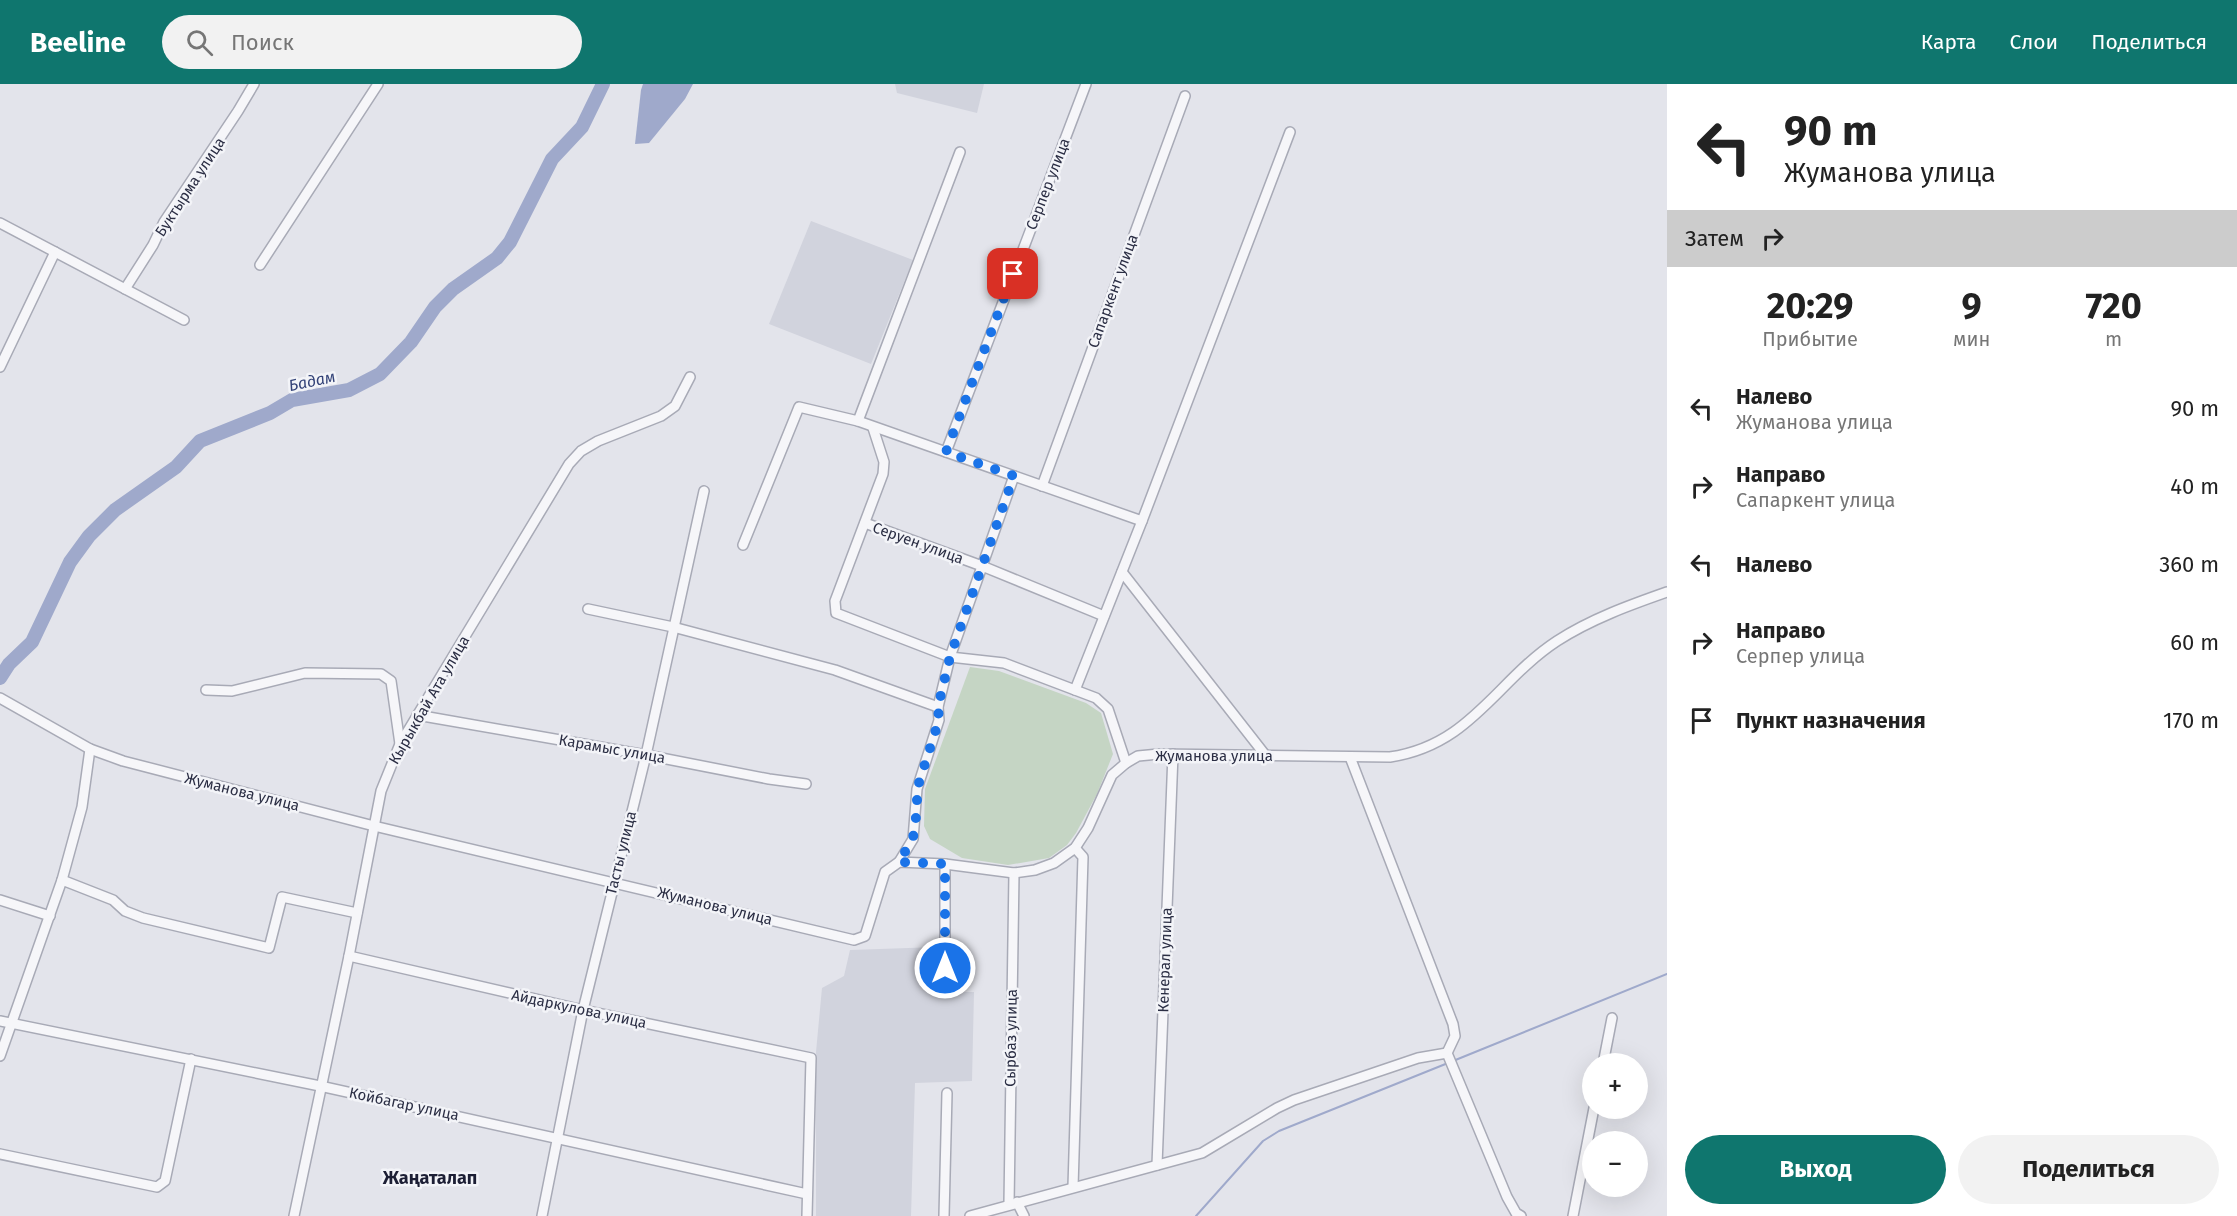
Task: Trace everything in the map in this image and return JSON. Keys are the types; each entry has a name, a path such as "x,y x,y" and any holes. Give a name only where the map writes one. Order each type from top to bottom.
{"street":[{"name":"Буктырма улица","path":"125,289 153,245 164,222 254,84"},
{"path":"260,265 378,84"},
{"name":"Серпер улица","path":"946,452 1086,84"},
{"name":"Сапаркент улица","path":"1042,486 1185,96"},
{"path":"1075,690 1290,132"},
{"path":"858,421 960,152"},
{"path":"0,223 184,320"},
{"path":"0,367 55,252"},
{"name":"Кырыкбай Ата улица","path":"296,1216 320,1086 349,956 381,791 399,744 569,464 581,451 598,441 661,416 675,406 690,377"},
{"path":"743,545 799,407 858,421 1142,521"},
{"path":"873,428 884,462 884,474 835,601 836,613 950,657 1004,663 1096,698 1108,710 1126,763 1112,775 1088,828 1075,848 1054,863 1035,870 1014,873 945,864 899,862 913,838 917,789 939,720 938,707 950,657 1014,476"},
{"name":"Тасты улица","path":"542,1216 584,1010 646,755 704,492"},
{"name":"Серуен улица","path":"865,523 982,566 1104,616"},
{"path":"1122,572 1266,756"},
{"name":"Жуманова улица","path":"1126,763 1138,756 1173,754 1350,757 1405,755 1442,740 1472,720 1539,655 1558,640 1600,617 1667,592"},
{"path":"588,609 673,627 835,670 938,707"},
{"path":"206,690 232,691 304,674 381,674 391,681 399,744"},
{"name":"Жуманова улица","path":"0,698 90,749 123,762 374,825 854,940 865,936 885,872 899,862"},
{"name":"Карамыс улица","path":"417,715 806,784"},
{"path":"0,1056 62,880 82,807 90,749"},
{"name":"Кенерал улица","path":"1157,1165 1173,754"},
{"path":"1350,757 1453,1024 1455,1036 1447,1053 1507,1197 1521,1216"},
{"path":"1073,1187 1083,858 1075,848"},
{"path":"945,864 945,989"},
{"name":"Сырбаз улица","path":"1014,873 1013,1203 1023,1216"},
{"path":"62,880 113,900 125,911 142,918 269,948 282,897 357,913"},
{"path":"0,900 50,916"},
{"name":"Айдаркулова улица","path":"349,956 584,1010 811,1058 807,1194"},
{"path":"1605,1053 1612,1018"},
{"name":"Койбагар улица","path":"0,1021 320,1086 807,1194"},
{"path":"970,1216 1202,1153 1294,1100 1418,1058 1447,1053"},
{"path":"0,1154 157,1187 165,1181 191,1059"},
{"path":"944,1216 947,1093"},
{"path":"1573,1216 1592,1119"},
{"path":"807,1194 807,1216"}],"shaded area":[{"path":"895,84 984,84 977,113 897,93"},
{"path":"811,221 913,260 871,364 769,324"},
{"path":"938,947 936,992 974,992 972,1081 915,1083 911,1216 816,1216 816,1052 822,988 844,976 850,950"}],"green space":[{"path":"970,667 999,671 1086,703 1101,713 1113,754 1097,794 1076,833 1067,845 1049,858 1008,865 962,858 930,839 924,826 925,789"}],"water":[{"path":"643,84 693,84 685,99 649,143 635,144 641,90"}],"waterway":[{"name":"Бадам","path":"0,678 9,664 32,642 70,562 89,536 115,510 176,467 200,441 270,413 292,400 349,390 380,374 411,342 435,307 453,289 497,258 510,242 552,159 582,127 603,84"},
{"path":"1453,1061 1667,974"},
{"path":"1196,1216 1263,1141 1279,1131 1448,1063"}],"district":[{"name":"Жаңаталап","path":"430,1178"}],"route":[{"path":"945,968 945,864 899,862 913,838 917,789 939,720 938,707 950,657 1014,476 946,452 1013,274"}]}
